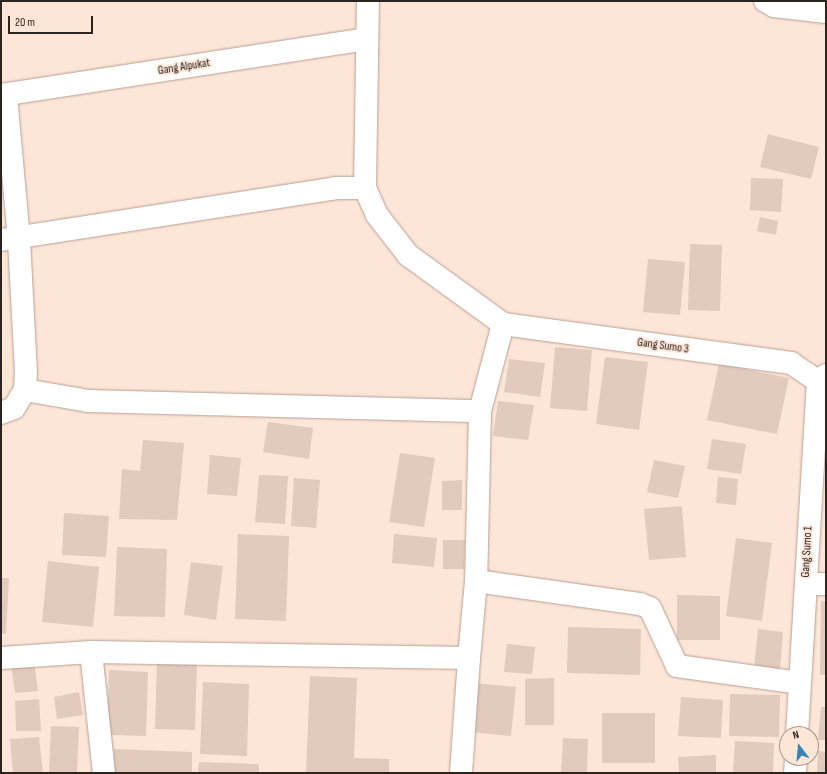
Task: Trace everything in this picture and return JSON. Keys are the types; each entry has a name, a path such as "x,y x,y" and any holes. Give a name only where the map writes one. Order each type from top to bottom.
{"street":[{"path":"368,1 365,188 377,215 408,255 503,324 480,411 476,580 461,773"},
{"path":"765,1 774,6 826,12"},
{"name":"Gang Alpukat","path":"3,95 367,39"},
{"path":"1,413 14,408 24,390 26,334 10,239 3,95"},
{"path":"10,239 335,188 365,188"},
{"name":"Gang Sumo 3","path":"503,324 792,363 822,378"},
{"name":"Gang Sumo 1","path":"797,726 799,683 816,584 822,378"},
{"path":"24,390 89,401 480,411"},
{"path":"476,580 640,604 650,608 676,666 799,683"},
{"path":"1,658 91,652 469,658"},
{"path":"91,652 104,773"}],"building":[{"path":"768,134 819,147 811,179 760,167"},
{"path":"751,178 783,179 781,212 750,210"},
{"path":"760,217 778,221 776,235 757,231"},
{"path":"690,244 722,245 720,311 688,310"},
{"path":"648,259 685,262 680,315 643,312"},
{"path":"555,347 592,350 587,411 550,408"},
{"path":"605,357 648,362 639,430 596,424"},
{"path":"509,359 545,363 540,397 504,392"},
{"path":"719,364 789,378 777,434 707,420"},
{"path":"498,401 534,405 528,440 493,436"},
{"path":"268,422 313,428 309,459 263,452"},
{"path":"712,439 746,444 741,474 707,469"},
{"path":"143,440 184,443 177,520 119,519 122,469 140,471"},
{"path":"400,453 435,458 424,527 389,522"},
{"path":"210,455 241,458 237,496 207,494"},
{"path":"654,460 685,466 678,498 647,492"},
{"path":"259,475 288,476 285,524 255,522"},
{"path":"718,477 738,479 736,505 716,503"},
{"path":"294,478 320,480 316,528 291,526"},
{"path":"462,480 462,510 442,510 442,481"},
{"path":"682,506 686,557 649,560 644,509"},
{"path":"64,513 109,516 106,557 62,555"},
{"path":"238,534 289,536 286,621 235,619"},
{"path":"394,534 437,538 434,567 392,563"},
{"path":"736,538 772,543 762,621 726,616"},
{"path":"443,540 465,540 464,569 443,569"},
{"path":"117,547 167,549 165,617 114,616"},
{"path":"48,561 99,567 93,627 42,622"},
{"path":"191,562 223,566 216,620 184,615"},
{"path":"1,578 9,578 6,634 1,633"},
{"path":"677,595 720,596 720,640 677,640"},
{"path":"821,601 826,601 826,675 820,675"},
{"path":"568,627 641,629 640,675 567,673"},
{"path":"758,629 783,632 780,670 754,668"},
{"path":"507,644 535,647 532,674 504,672"},
{"path":"34,661 38,691 15,693 11,665"},
{"path":"157,661 197,662 195,730 155,729"},
{"path":"109,670 148,672 146,736 107,735"},
{"path":"310,676 357,678 354,758 389,759 389,773 306,773"},
{"path":"554,678 554,725 525,725 525,679"},
{"path":"203,682 249,684 247,756 200,754"},
{"path":"476,683 516,687 511,736 471,732"},
{"path":"79,692 83,715 57,719 54,697"},
{"path":"730,694 780,695 779,737 729,736"},
{"path":"681,697 723,700 721,738 678,736"},
{"path":"39,699 41,731 16,731 15,701"},
{"path":"821,707 826,707 826,740 819,740"},
{"path":"602,713 655,713 655,763 602,763"},
{"path":"51,726 79,727 77,773 49,772"},
{"path":"39,737 43,773 13,773 10,739"},
{"path":"563,738 588,739 587,773 561,773"},
{"path":"735,741 774,743 773,773 733,772"},
{"path":"114,749 192,752 192,773 113,773"},
{"path":"819,751 826,752 826,773 817,773 817,766 819,766"},
{"path":"716,755 716,773 679,773 678,757"},
{"path":"199,762 259,764 259,773 198,773"}]}
